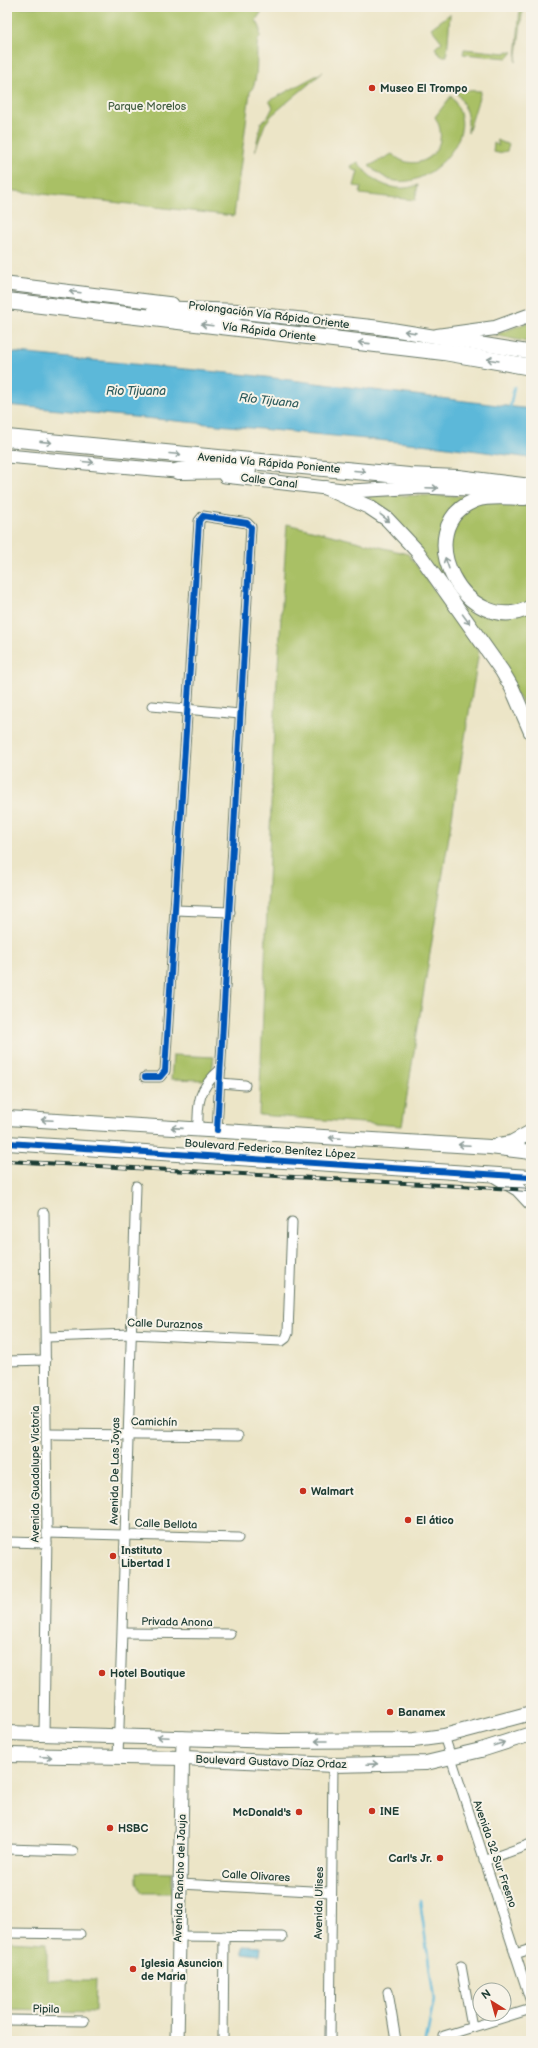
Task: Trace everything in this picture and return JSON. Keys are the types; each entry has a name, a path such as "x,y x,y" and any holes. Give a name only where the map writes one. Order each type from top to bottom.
{"highway":[{"path":"7,301 58,301 154,309 238,312"},
{"name":"Vía Rápida Oriente","path":"7,301 444,352 531,367"},
{"name":"Avenida Vía Rápida Poniente","path":"7,438 332,469 458,478 529,495"},
{"path":"178,471 332,469"}],"main road":[{"name":"Prolongación Vía Rápida Oriente","path":"7,284 437,336 531,352"},
{"path":"437,336 495,328 531,315"},
{"name":"Calle Canal","path":"7,456 178,471 351,491 423,487 468,489 529,495"},
{"path":"326,488 369,506 388,518 417,551 502,671 512,688 531,732"},
{"path":"529,495 489,497 468,504 459,511 452,520 446,533 444,549 453,577 472,600 497,613 507,615 531,607"},
{"name":"Boulevard Federico Benítez López","path":"7,1118 490,1147 531,1152"},
{"path":"490,1147 511,1143 531,1132"},
{"name":"Boulevard Federico Benítez López","path":"7,1143 488,1173 531,1177"},
{"path":"488,1173 504,1180 518,1189 531,1203"},
{"name":"Boulevard Gustavo Díaz Ordaz","path":"7,1733 355,1741 414,1740 444,1736 531,1713"},
{"name":"Boulevard Gustavo Díaz Ordaz","path":"7,1755 184,1758 333,1765 426,1762 450,1759 531,1734"},
{"name":"Avenida Rancho del Jauja","path":"177,2041 178,1936 184,1758 183,1738"}],"street":[{"path":"146,1077 160,1077 165,1071 198,521 203,516 246,523 252,528 217,1130"},
{"path":"152,706 240,714"},
{"path":"174,910 230,912"},
{"path":"198,1130 199,1099 201,1091 212,1076 221,1068"},
{"path":"220,1083 245,1085"},
{"name":"Avenida De Las Joyas","path":"118,1758 126,1534 130,1334 136,1186"},
{"name":"Avenida Guadalupe Victoria","path":"44,1213 47,1337 47,1543 44,1734"},
{"name":"Calle Duraznos","path":"47,1337 130,1334 282,1341 286,1338 288,1333 292,1222"},
{"path":"7,1361 46,1360"},
{"name":"Camichín","path":"47,1434 238,1436"},
{"name":"Calle Bellota","path":"47,1533 238,1538"},
{"path":"7,1542 47,1543"},
{"name":"Privada Anona","path":"123,1633 230,1634"},
{"name":"Avenida 32 Sur Fresno","path":"444,1736 450,1759 531,2002"},
{"name":"Avenida Ulises","path":"330,2041 333,1765"},
{"path":"484,1861 531,1844"},
{"path":"7,1849 72,1851"},
{"name":"Calle Olivares","path":"180,1884 331,1892"},
{"path":"7,1933 80,1934"},
{"path":"178,1936 282,1937"},
{"path":"223,2041 224,1936"},
{"path":"515,1954 531,1949"},
{"path":"461,1966 472,2027"},
{"path":"388,1992 396,2041"},
{"path":"444,2036 531,2008"},
{"name":"Pipila","path":"7,2020 84,2021"}],"green space":[{"name":"Parque Morelos","path":"7,7 265,7 256,20 260,27 260,38 258,39 257,45 256,74 253,87 250,92 234,216 7,190"},
{"path":"520,7 523,7 516,62"},
{"path":"450,14 447,56 441,56 435,48 442,42 431,28"},
{"path":"464,49 505,53 508,51 513,52 508,58 463,54"},
{"path":"323,72 272,115 265,124 255,151 261,122 268,117 273,107 269,101"},
{"path":"454,90 481,91 468,133 466,110 461,99"},
{"path":"451,96 460,112 462,126 453,150 437,167 417,179 396,181 389,179 369,166 392,154 402,161 413,163 422,161 431,156 437,149 440,139 440,128 435,117"},
{"path":"497,140 509,145 507,151 498,153 493,152 494,143 499,146"},
{"path":"358,162 370,176 384,185 400,188 418,185 415,200 360,194 361,187 354,186 358,171 353,170 351,166"},
{"path":"531,321 531,343 495,335"},
{"path":"365,495 468,496 531,506 531,686 527,709 390,513"},
{"path":"287,524 408,554 479,651 402,1126 259,1115 274,728"},
{"path":"173,1055 214,1057 212,1071 205,1080 171,1079"},
{"path":"137,1872 172,1873 172,1893 142,1893 137,1883"},
{"path":"7,1941 47,1943 47,1980 96,1980 95,2012 7,2010"}],"water":[{"name":"Rio Tijuana","path":"7,352 249,375 531,409 531,458 440,446 7,405"},
{"path":"243,1946 261,1947 260,1955 243,1953"}],"waterway":[{"path":"510,408 514,387"},
{"path":"420,1901 434,1999 426,2041"}],"railway":[{"path":"7,1161 531,1190"}],"cycle path":[{"path":"145,1077 160,1077 165,1071 199,521 203,516 247,523 251,527 217,1130"},
{"path":"7,1143 531,1177"}],"place":[{"name":"Museo El Trompo","path":"372,88"},
{"name":"Walmart","path":"303,1491"},
{"name":"El ático","path":"408,1520"},
{"name":"Instituto Libertad I","path":"113,1556"},
{"name":"Hotel Boutique","path":"102,1673"},
{"name":"Banamex","path":"390,1712"},
{"name":"INE","path":"372,1811"},
{"name":"McDonald's","path":"299,1812"},
{"name":"HSBC","path":"110,1828"},
{"name":"Carl's Jr.","path":"440,1858"},
{"name":"Iglesia Asuncion de Maria","path":"133,1969"}],"water label":[{"name":"Río Tijuana","path":"269,401"}]}
